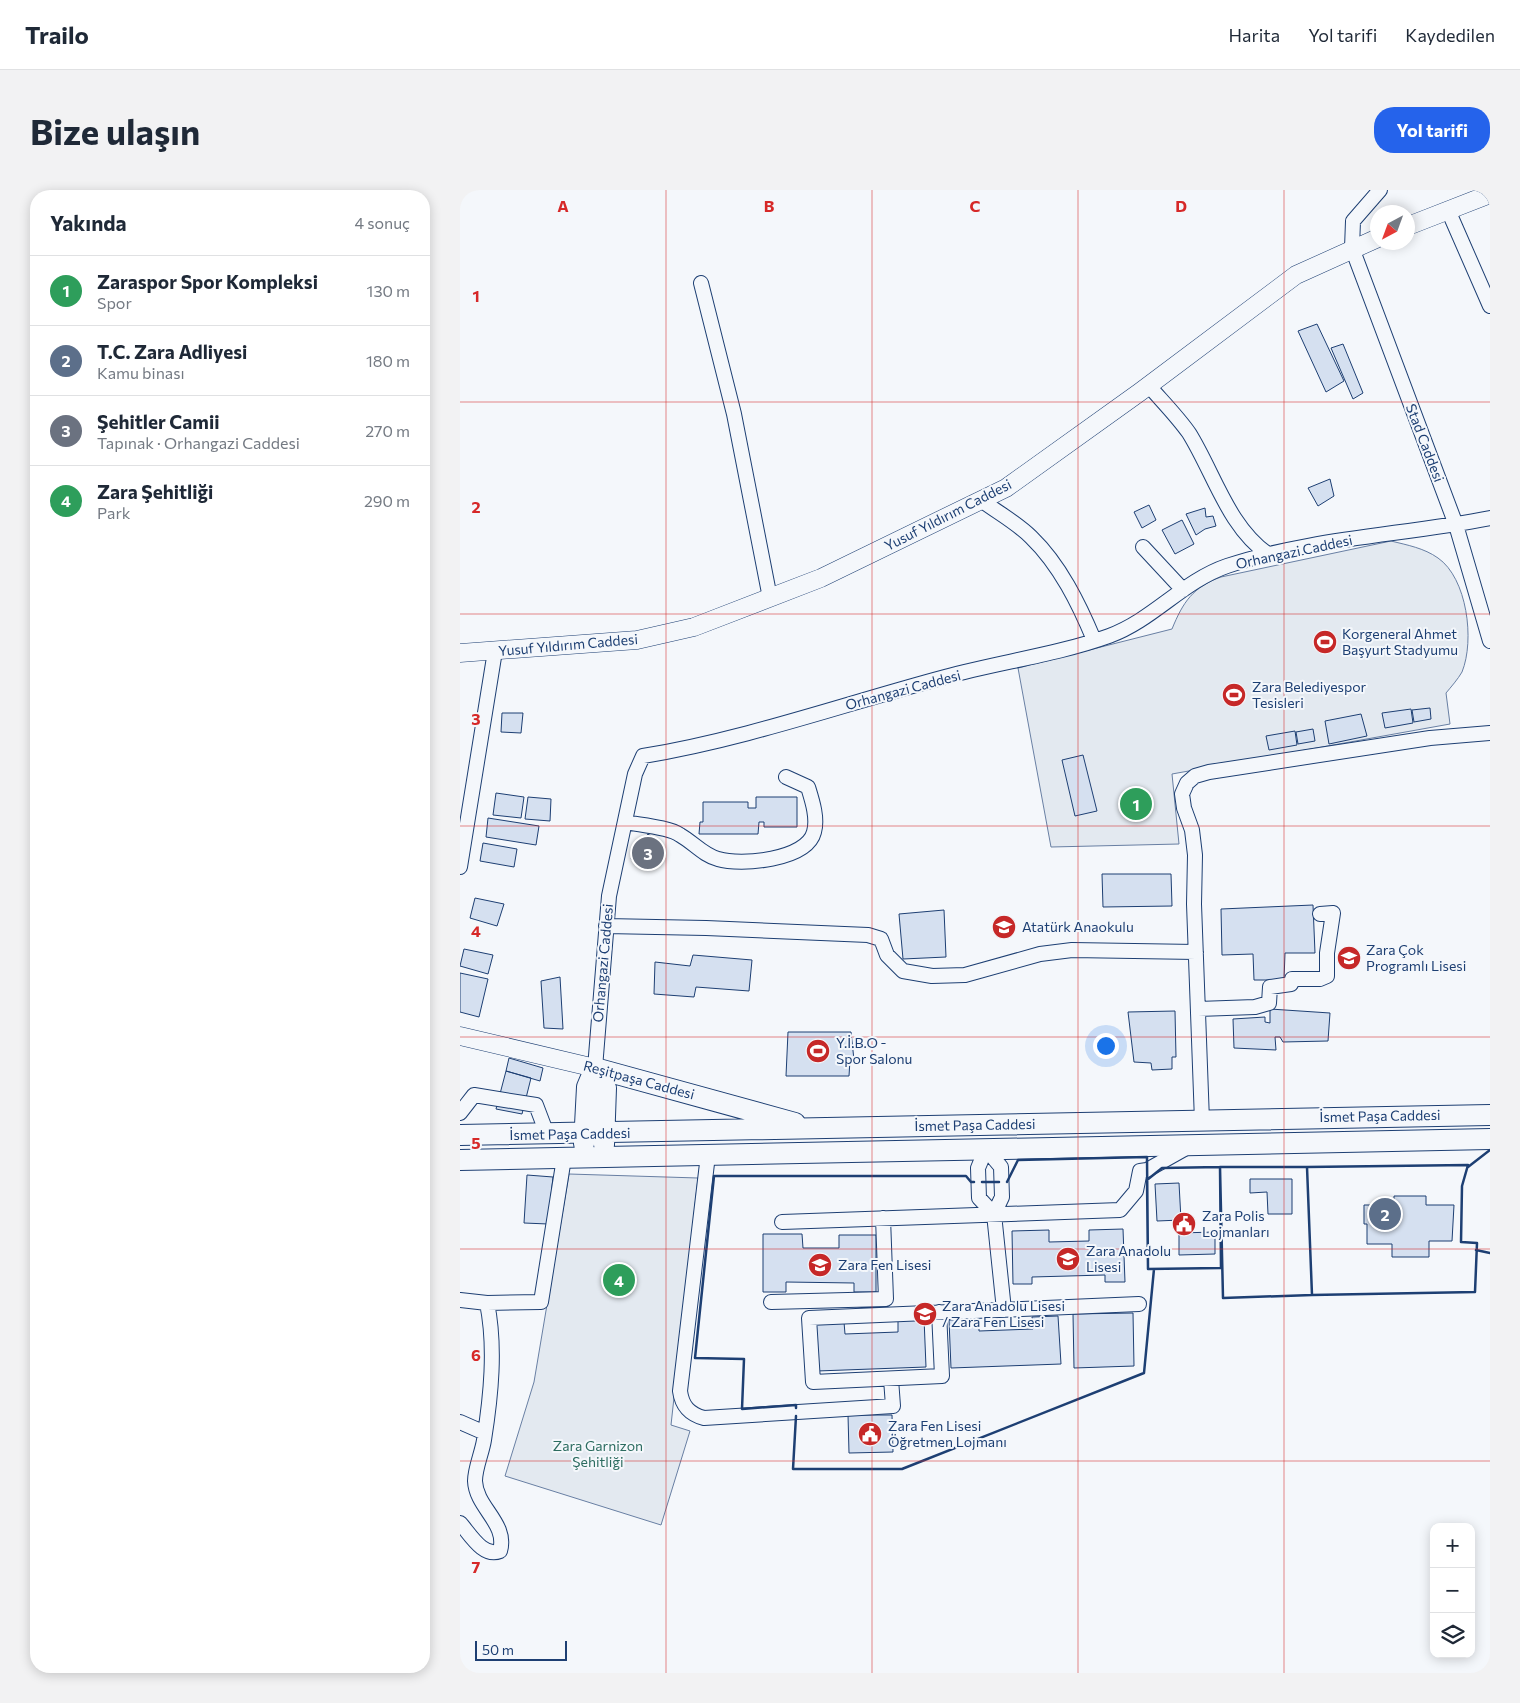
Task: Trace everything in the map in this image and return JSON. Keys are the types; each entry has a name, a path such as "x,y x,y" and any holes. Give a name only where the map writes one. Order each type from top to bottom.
{"highway":[{"name":"Reşitpaşa Caddesi","path":"595,1068 818,1129"},
{"path":"584,1157 594,1132 606,1088 595,1068"},
{"name":"İsmet Paşa Caddesi","path":"460,1135 1490,1115"},
{"name":"İsmet Paşa Caddesi","path":"460,1160 1490,1139"}],"main road":[{"path":"1415,223 1490,194"},
{"name":"Yusuf Yıldırım Caddesi","path":"460,654 637,640 694,628 821,578 1006,488 1149,386 1296,276 1370,241"},
{"name":"Reşitpaşa Caddesi","path":"460,1036 595,1068"}],"street":[{"path":"1352,248 1353,221 1380,190"},
{"path":"1448,210 1490,306"},
{"name":"Stad Caddesi","path":"1352,248 1456,525 1490,641"},
{"path":"701,283 734,414 770,598"},
{"path":"1149,386 1188,433 1231,513 1255,546 1269,555"},
{"path":"981,500 1031,537 1054,565 1083,613 1094,640"},
{"name":"Orhangazi Caddesi","path":"595,1068 609,896 635,774 644,756 717,742 947,676 1038,656 1094,640 1136,624 1195,580 1226,566 1269,555 1490,518"},
{"path":"1143,547 1183,590"},
{"path":"460,867 495,651"},
{"path":"1202,1121 1194,904 1195,855 1192,830 1184,808 1182,794 1187,783 1195,776 1430,738 1490,733"},
{"path":"625,822 679,834 702,852 720,860 767,860 790,854 805,847 814,832 813,806 808,787 786,777"},
{"path":"1198,1009 1255,1007 1270,1003 1270,987 1291,984 1292,979 1320,979 1327,976 1327,953 1333,913 1320,914"},
{"path":"606,926 868,935 881,939 887,955 903,971 932,976 965,975 1040,954 1072,950 1196,952"},
{"path":"460,1113 474,1095 536,1105 547,1134"},
{"path":"782,1222 1120,1210 1136,1191 1140,1171 1147,1170 1191,1145"},
{"path":"994,1214 979,1198 978,1168 986,1149 1002,1167 1002,1197 994,1214 1004,1310"},
{"path":"708,1155 681,1398 687,1410 704,1418 893,1406 890,1378"},
{"path":"460,1300 487,1303 541,1302 584,1157"},
{"path":"771,1302 886,1299 883,1218"},
{"path":"460,1523 487,1552 494,1553 500,1551 502,1543 500,1534 494,1518 482,1503 475,1480 485,1434 492,1371 492,1324 487,1303"},
{"path":"939,1312 942,1376 813,1382 810,1318 939,1312 1140,1304"},
{"path":"460,1422 485,1434"}],"green space":[{"name":"Zara Belediyespor Tesisleri","path":"1391,541 1421,549 1438,558 1448,567 1462,594 1466,610 1468,644 1462,672 1446,693 1450,724 1172,774 1179,844 1051,847 1018,668 1172,629 1180,611 1190,597 1203,586 1221,577"},
{"name":"Zara Garnizon Şehitliği","path":"569,1174 698,1178 671,1425 690,1431 661,1525 505,1476 534,1382"}],"building":[{"path":"1317,324 1344,381 1326,392 1298,331"},
{"path":"1343,344 1363,393 1353,399 1331,348"},
{"path":"1330,479 1334,496 1318,506 1308,488"},
{"path":"1149,505 1156,520 1142,528 1134,512"},
{"path":"1205,508 1206,517 1213,516 1216,526 1205,529 1196,535 1186,514"},
{"path":"1182,520 1194,544 1175,554 1162,530"},
{"path":"1430,708 1431,719 1414,722 1412,710"},
{"path":"1411,709 1413,723 1385,728 1382,713"},
{"path":"502,713 523,713 521,733 501,732"},
{"path":"1361,714 1367,736 1329,744 1325,721"},
{"path":"1313,729 1315,741 1298,744 1296,732"},
{"path":"1295,731 1297,745 1269,750 1266,736"},
{"path":"1083,755 1097,811 1075,816 1062,760"},
{"path":"496,793 524,797 521,818 493,815"},
{"path":"528,797 551,799 550,821 525,819"},
{"path":"756,797 797,797 797,827 764,827 764,822 759,822 758,834 699,834 700,822 703,822 703,802 748,802 748,808 756,808"},
{"path":"488,818 539,826 536,845 486,837"},
{"path":"648,834 663,845 646,869 631,859"},
{"path":"483,843 517,849 514,867 480,861"},
{"path":"1102,874 1171,874 1172,906 1103,907"},
{"path":"475,898 504,904 497,926 470,918"},
{"path":"1313,905 1315,953 1285,953 1284,980 1254,980 1253,954 1222,955 1221,909"},
{"path":"944,910 946,957 903,959 899,914"},
{"path":"464,949 493,955 488,974 460,966"},
{"path":"693,955 752,960 749,991 696,987 694,997 654,994 655,962 690,966"},
{"path":"460,973 488,979 479,1017 460,1012"},
{"path":"560,977 563,1029 544,1028 541,981"},
{"path":"1270,1009 1330,1013 1328,1041 1283,1042 1280,1037 1275,1037 1276,1050 1234,1048 1233,1019 1265,1017 1265,1022 1270,1023"},
{"path":"1175,1011 1176,1057 1172,1057 1172,1069 1152,1070 1151,1063 1134,1062 1128,1012"},
{"path":"788,1032 851,1032 854,1060 850,1060 849,1076 786,1076"},
{"path":"509,1058 543,1068 540,1081 506,1071"},
{"path":"506,1071 531,1078 522,1114 496,1109"},
{"path":"527,1175 553,1177 548,1224 524,1223"},
{"path":"1250,1179 1292,1179 1292,1214 1268,1214 1267,1192 1250,1193"},
{"name":"Zara Polis Lojmanları","path":"1179,1183 1181,1220 1157,1221 1155,1184"},
{"path":"1394,1196 1426,1196 1426,1205 1454,1205 1452,1241 1429,1241 1429,1257 1392,1257 1392,1244 1367,1244 1367,1224 1364,1224 1364,1205 1394,1205"},
{"name":"Zara Anadolu Lisesi","path":"1123,1229 1125,1282 1105,1282 1105,1275 1032,1277 1032,1284 1013,1284 1012,1231 1049,1230 1049,1242 1089,1241 1089,1230"},
{"name":"Zara Polis Lojmanları","path":"1215,1232 1215,1254 1179,1255 1179,1233"},
{"name":"Zara Fen Lisesi","path":"763,1234 802,1234 803,1248 839,1248 839,1235 876,1235 876,1292 854,1292 854,1283 786,1282 786,1292 763,1292"},
{"path":"1133,1313 1134,1366 1074,1368 1073,1314"},
{"path":"1058,1316 1061,1364 951,1368 949,1320 979,1319 979,1331 1033,1329 1032,1317"},
{"path":"924,1318 926,1367 817,1371 814,1323 844,1322 845,1334 898,1332 898,1320"},
{"name":"Zara Fen Lisesi Öğretmen Lojmanı","path":"848,1415 892,1415 893,1452 849,1453"}],"wall":[{"path":"1468,1167 1490,1150"},
{"path":"1007,1182 1018,1160 1147,1157 1148,1269 1221,1268 1220,1167 1162,1168 1147,1180 1148,1269 1154,1269"},
{"path":"1468,1165 1462,1186 1461,1242 1477,1243 1475,1292 1312,1295 1307,1167 1468,1165"},
{"path":"1220,1167 1307,1167 1312,1295 1223,1298 1220,1167"},
{"path":"796,1408 796,1405 742,1409 744,1359 695,1358 714,1176 966,1176 971,1182 974,1182"},
{"path":"982,1182 999,1182"},
{"path":"1476,1250 1490,1253"},
{"path":"796,1416 793,1469 902,1469 1144,1373 1154,1269"}],"place":[{"name":"Korgeneral Ahmet Başyurt Stadyumu","path":"1325,642"},
{"name":"Zara Belediyespor Tesisleri","path":"1234,695"},
{"name":"Zaraspor Spor Kompleksi","path":"1136,804"},
{"name":"Şehitler Camii","path":"648,853"},
{"name":"Atatürk Anaokulu","path":"1004,927"},
{"name":"Zara Çok Programlı Lisesi","path":"1349,958"},
{"name":"Y.İ.B.O - Spor Salonu","path":"818,1051"},
{"name":"T.C. Zara Adliyesi","path":"1385,1214"},
{"name":"Zara Polis Lojmanları","path":"1184,1224"},
{"name":"Zara Anadolu Lisesi","path":"1068,1259"},
{"name":"Zara Fen Lisesi","path":"820,1265"},
{"name":"Zara Şehitliği","path":"619,1280"},
{"name":"Zara Anadolu Lisesi / Zara Fen Lisesi","path":"925,1314"},
{"name":"Zara Fen Lisesi Öğretmen Lojmanı","path":"870,1434"}]}
